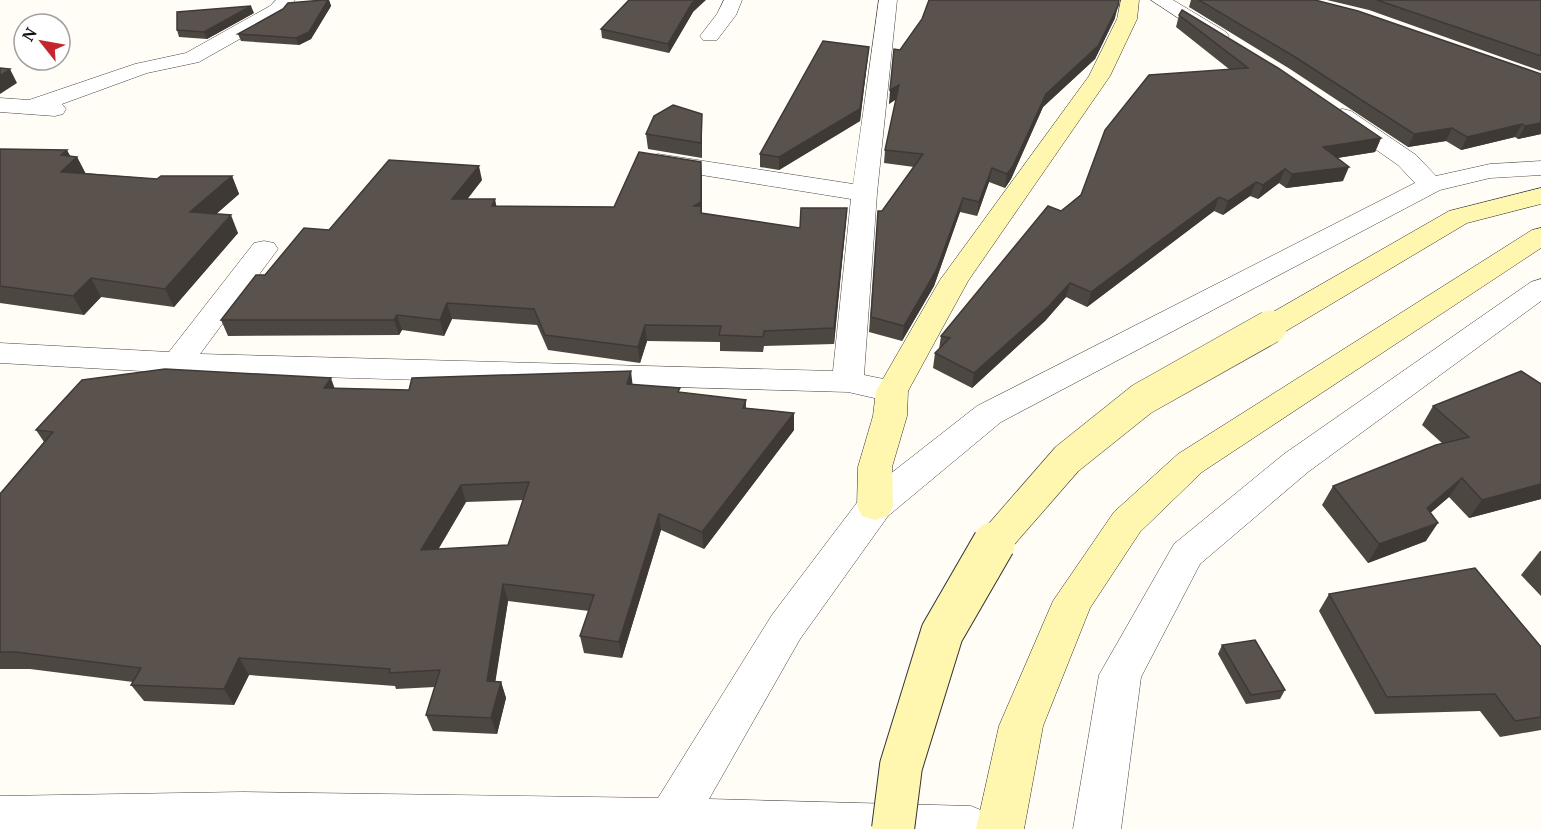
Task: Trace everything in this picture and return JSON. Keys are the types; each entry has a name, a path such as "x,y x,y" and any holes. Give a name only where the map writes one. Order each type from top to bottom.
{"main road":[{"path":"875,506 875,467 890,416 892,391 954,280 1099,76 1127,19 1130,0"},
{"path":"893,829 901,766 942,633 992,545 1067,459 1142,399 1458,217 1541,196"},
{"path":"1000,829 1021,726 1073,601 1127,522 1190,463 1541,236"}],"street":[{"path":"32,107 142,68 192,58 278,10 286,0"},
{"path":"710,36 726,15 733,0"},
{"path":"848,382 864,193 888,0"},
{"path":"1160,0 1241,50"},
{"path":"0,105 87,111"},
{"path":"1330,107 1407,160 1431,185"},
{"path":"644,158 864,193"},
{"path":"670,821 786,627 875,506 989,414 1431,185 1490,171 1541,168"},
{"path":"177,363 264,249"},
{"path":"1097,829 1120,675 1187,554 1296,463 1541,288"},
{"path":"0,353 177,363 848,382 892,391"},
{"path":"0,819 74,816 434,816 971,829"}],"building":[{"path":"328,0 309,32 296,38 238,34 283,9 288,3"},
{"path":"629,0 696,0 668,44 601,29"},
{"path":"929,0 1119,0 1098,46 1046,94 1013,166 1007,174 992,168 979,202 963,198 936,271 904,326 871,317 878,211 882,211 923,154 885,150 899,85 890,90 894,49 900,50 922,19"},
{"path":"1199,0 1315,0 1358,11 1541,74 1541,123 1525,126 1522,124 1467,137 1452,128 1414,134 1295,57"},
{"path":"1377,0 1541,0 1541,56"},
{"path":"251,6 204,32 177,30 177,12"},
{"path":"1182,10 1278,68 1381,138 1323,147 1349,167 1292,174 1285,169 1263,185 1256,182 1228,201 1219,197 1091,292 1070,283 1049,306 974,373 935,353 950,338 941,336 1048,206 1061,211 1081,195 1105,130 1149,75 1248,68 1179,15"},
{"path":"823,41 869,47 860,109 779,157 760,154"},
{"path":"0,68 10,69 0,76"},
{"path":"673,105 702,114 701,143 646,134 654,116"},
{"path":"0,149 67,150 61,155 77,157 61,172 157,179 161,176 232,176 190,212 231,215 165,289 91,278 73,296 0,286"},
{"path":"639,152 701,162 701,202 694,206 701,206 701,213 800,228 801,208 847,208 834,328 764,331 763,337 719,335 721,326 645,325 638,347 545,335 534,309 447,303 440,320 397,315 394,320 221,320 256,275 265,275 304,228 329,230 389,160 479,166 452,199 495,199 492,206 614,207"},
{"path":"165,369 331,378 324,388 409,390 412,378 631,371 627,384 680,388 678,392 746,400 743,408 794,413 702,532 659,514 619,642 580,636 594,595 503,584 487,681 501,682 491,718 426,715 440,670 389,673 390,669 239,658 224,689 131,685 141,668 16,652 0,652 0,494 53,432 36,430 82,380","holes":["529,482 508,545 421,550 461,485"]},
{"path":"1521,371 1541,384 1541,484 1482,500 1462,478 1427,508 1438,523 1379,544 1333,486 1436,445 1469,437 1433,406"},
{"path":"1475,568 1541,647 1541,717 1515,721 1495,694 1387,697 1329,594"},
{"path":"1255,640 1285,690 1251,695 1222,645"}]}
